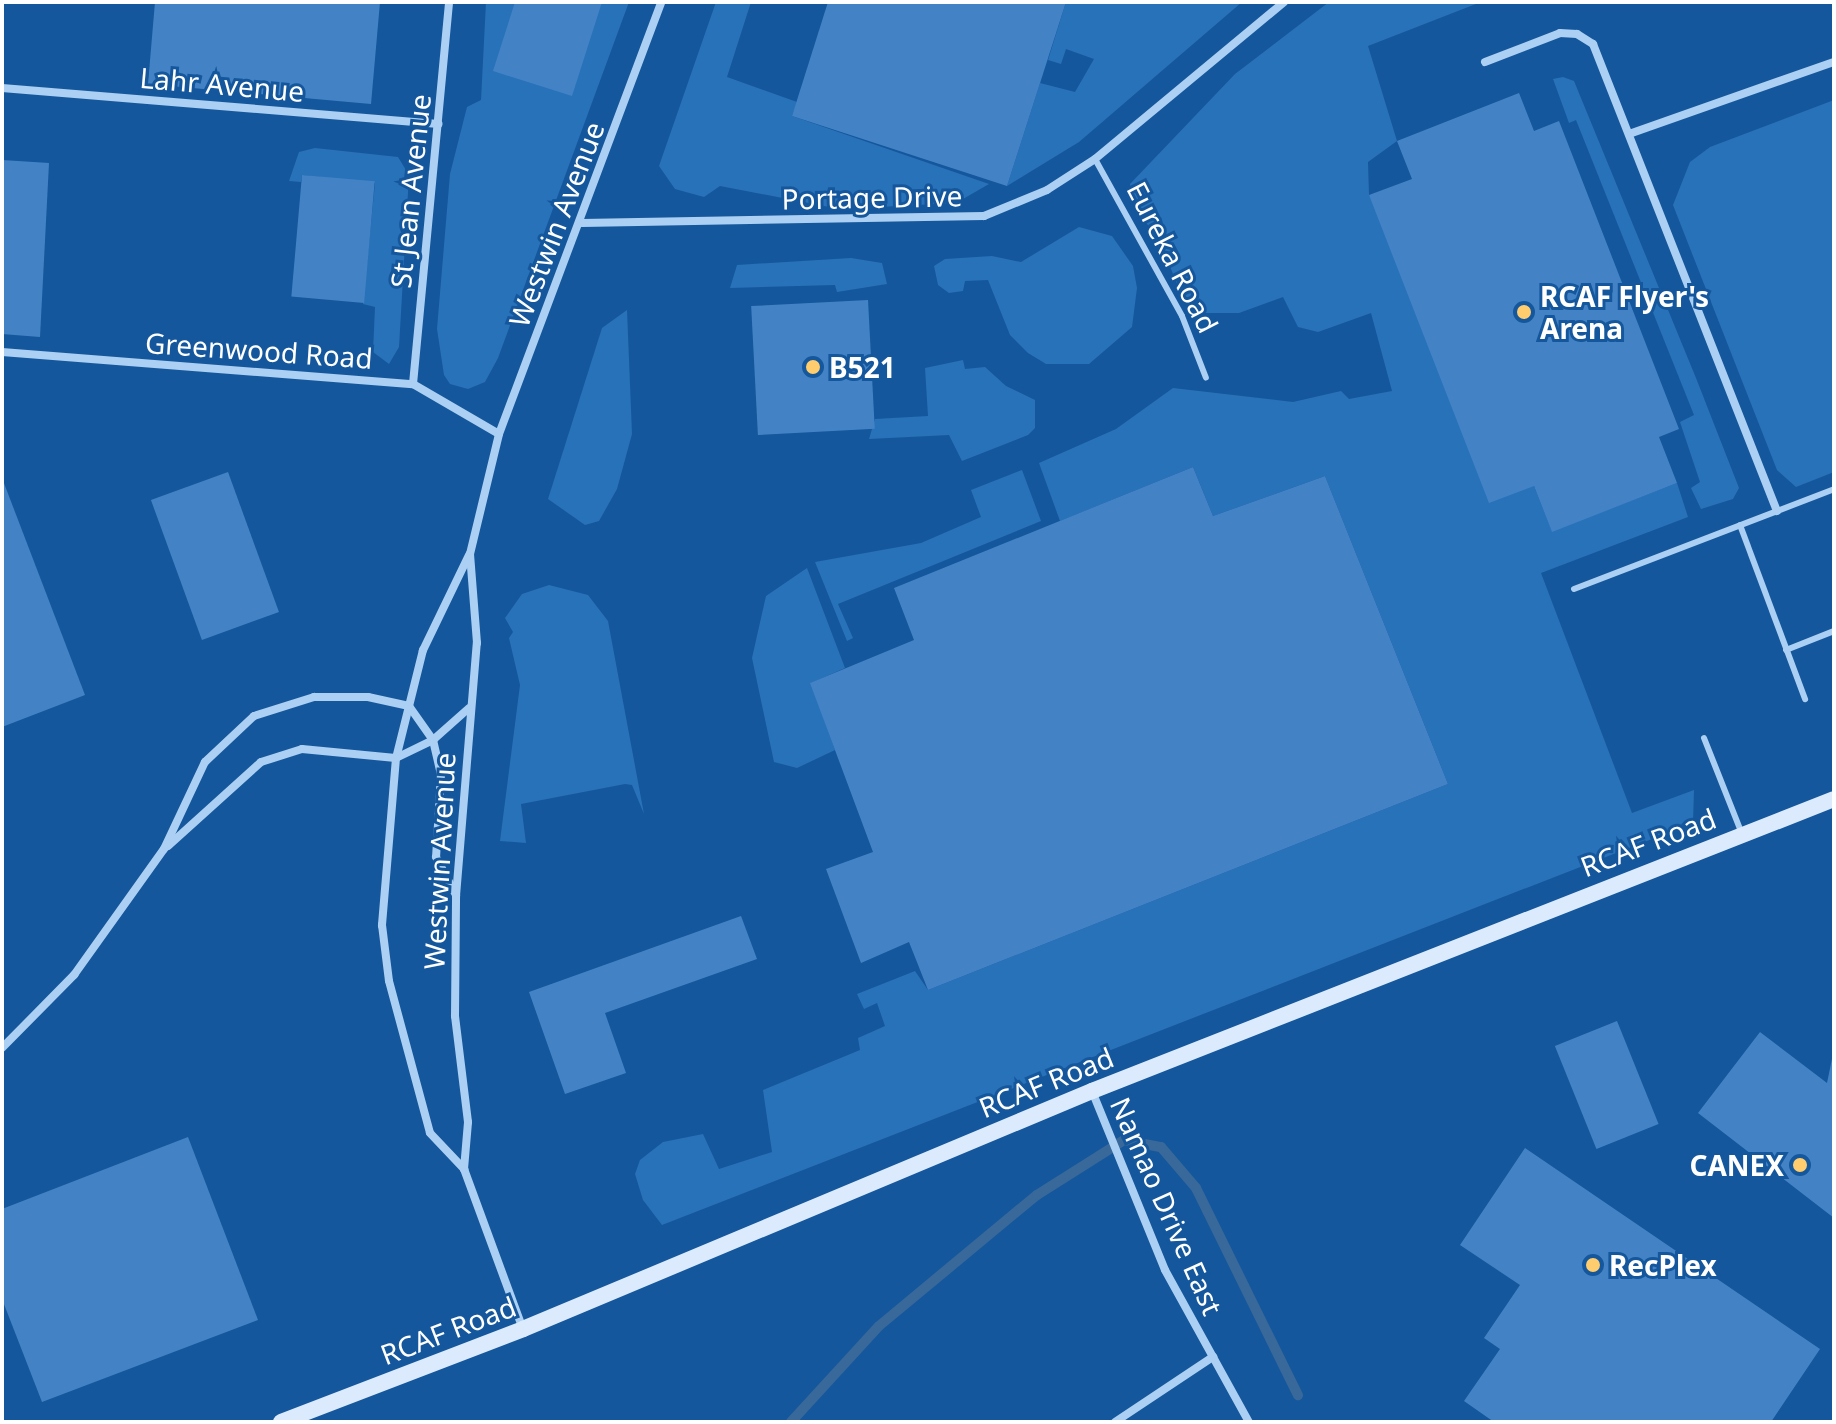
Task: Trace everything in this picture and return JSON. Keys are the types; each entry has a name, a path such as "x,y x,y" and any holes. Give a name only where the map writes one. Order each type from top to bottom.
{"main road":[{"name":"RCAF Road","path":"281,1422 523,1329 1092,1091 1834,799"}],"street":[{"name":"St Jean Avenue","path":"413,384 449,2"},
{"name":"Westwin Avenue","path":"523,1329 464,1169 430,1133 389,981 383,867 396,758 423,650 470,554 499,434 582,223 661,2"},
{"name":"Portage Drive","path":"582,223 984,216 1047,190 1095,159 1284,2"},
{"path":"1485,62 1560,33 1577,34 1603,61 1777,511"},
{"path":"1629,134 1834,62"},
{"name":"Lahr Avenue","path":"2,88 439,124"},
{"name":"Greenwood Road","path":"2,352 413,384 499,434"},
{"name":"Westwin Avenue","path":"464,1169 468,1122 455,1016 456,896 469,708 477,643 470,554"},
{"path":"2,1048 74,975 164,849 205,762 254,716 314,697 409,706 433,740 441,774 436,857 456,896"},
{"path":"164,849 261,762 302,749 396,758 433,740 469,708"},
{"name":"Namao Drive East","path":"1092,1091 1165,1270 1249,1422"},
{"path":"1115,1422 1213,1357"}],"lane":[{"name":"Eureka Road","path":"1095,159 1182,316 1206,378"},
{"path":"1574,589 1834,489"},
{"path":"1740,525 1805,699"},
{"path":"1786,650 1834,631"},
{"path":"1704,738 1742,834"}],"shaded area":[{"path":"486,2 629,2 498,358 485,382 468,389 450,384 444,375 437,329 450,174 467,107 481,100"},
{"path":"716,2 751,2 727,77 797,102 792,116 989,184 956,203 840,209 720,186 704,197 675,189 659,166"},
{"path":"1066,2 1242,2 1079,142 1007,186 1040,83 1075,92 1094,59 1066,49 1061,64 1048,60"},
{"path":"1329,2 1481,2 1368,46 1397,141 1368,162 1369,195 1534,486 1552,531 1677,483 1688,517 1541,573 1632,813 1694,790 1693,823 662,1225 643,1200 635,1174 640,1160 663,1142 703,1134 719,1169 772,1152 763,1090 860,1050 858,1038 885,1026 877,1003 864,1009 857,994 915,971 928,990 1448,784 1325,476 1213,516 1193,467 1060,521 1039,463 1116,429 1173,388 1293,402 1341,391 1349,399 1392,391 1371,313 1318,332 1298,327 1283,297 1239,313 1203,313 1179,290 1162,245 1133,204 1130,184 1235,74"},
{"path":"1563,77 1574,81 1696,378 1739,488 1733,499 1701,509 1691,488 1700,482 1680,422 1694,415 1576,120 1569,123 1553,79"},
{"path":"1834,100 1834,472 1796,487 1777,470 1673,205 1690,162 1710,147"},
{"path":"315,148 398,157 409,175 399,347 389,364 373,352 375,307 363,304 375,183 302,175 301,182 289,181 299,152"},
{"path":"1079,227 1112,236 1133,266 1137,288 1132,327 1089,364 1046,364 1028,353 1010,335 988,280 965,281 963,291 949,293 938,285 934,266 945,259 992,256 1021,262"},
{"path":"851,258 882,263 887,284 837,292 835,285 730,288 737,265"},
{"path":"627,310 632,434 617,489 599,521 585,525 548,499 602,328"},
{"path":"963,360 965,369 985,367 1006,386 1035,400 1035,428 1028,435 962,461 949,435 869,439 875,419 928,416 925,368"},
{"path":"1022,470 1041,521 838,604 853,638 847,641 815,562 921,543 981,517 971,490"},
{"path":"807,568 845,668 811,683 835,750 797,768 774,762 752,658 766,596"},
{"path":"549,585 588,595 608,621 644,814 632,785 625,784 521,804 526,843 500,841 520,685 509,638 513,632 505,618 522,594"}],"building":[{"path":"155,2 380,2 371,104 148,84"},
{"path":"515,2 602,2 572,96 493,71"},
{"path":"828,2 1066,2 1007,186 792,116"},
{"name":"RCAF Flyer's Arena","path":"1519,93 1534,131 1559,121 1679,429 1659,437 1677,483 1552,532 1534,486 1489,503 1369,195 1412,179 1397,141"},
{"path":"2,160 49,163 40,337 2,334"},
{"path":"302,175 375,181 364,303 291,297"},
{"name":"B521","path":"868,300 875,429 758,435 751,306"},
{"path":"1193,467 1213,516 1325,476 1448,784 928,990 909,942 861,963 826,869 873,852 810,683 914,640 894,588"},
{"path":"228,472 279,612 202,640 151,500"},
{"path":"2,478 85,695 2,727"},
{"path":"741,916 757,959 605,1013 626,1073 565,1094 529,992"},
{"path":"1617,1021 1659,1124 1596,1149 1555,1046"},
{"name":"CANEX","path":"1760,1032 1827,1083 1834,1049 1834,1218 1698,1113"},
{"path":"188,1137 258,1320 42,1402 2,1299 2,1209"},
{"name":"RecPlex","path":"1525,1148 1820,1349 1771,1422 1494,1422 1464,1401 1500,1349 1484,1338 1520,1285 1460,1245"}],"waterway":[{"path":"791,1422 879,1326 1037,1195 1124,1140 1161,1147 1196,1188 1298,1395"}],"place":[{"name":"RCAF Flyer's Arena","path":"1524,312"},
{"name":"B521","path":"813,367"},
{"name":"CANEX","path":"1800,1165"},
{"name":"RecPlex","path":"1593,1265"}]}
